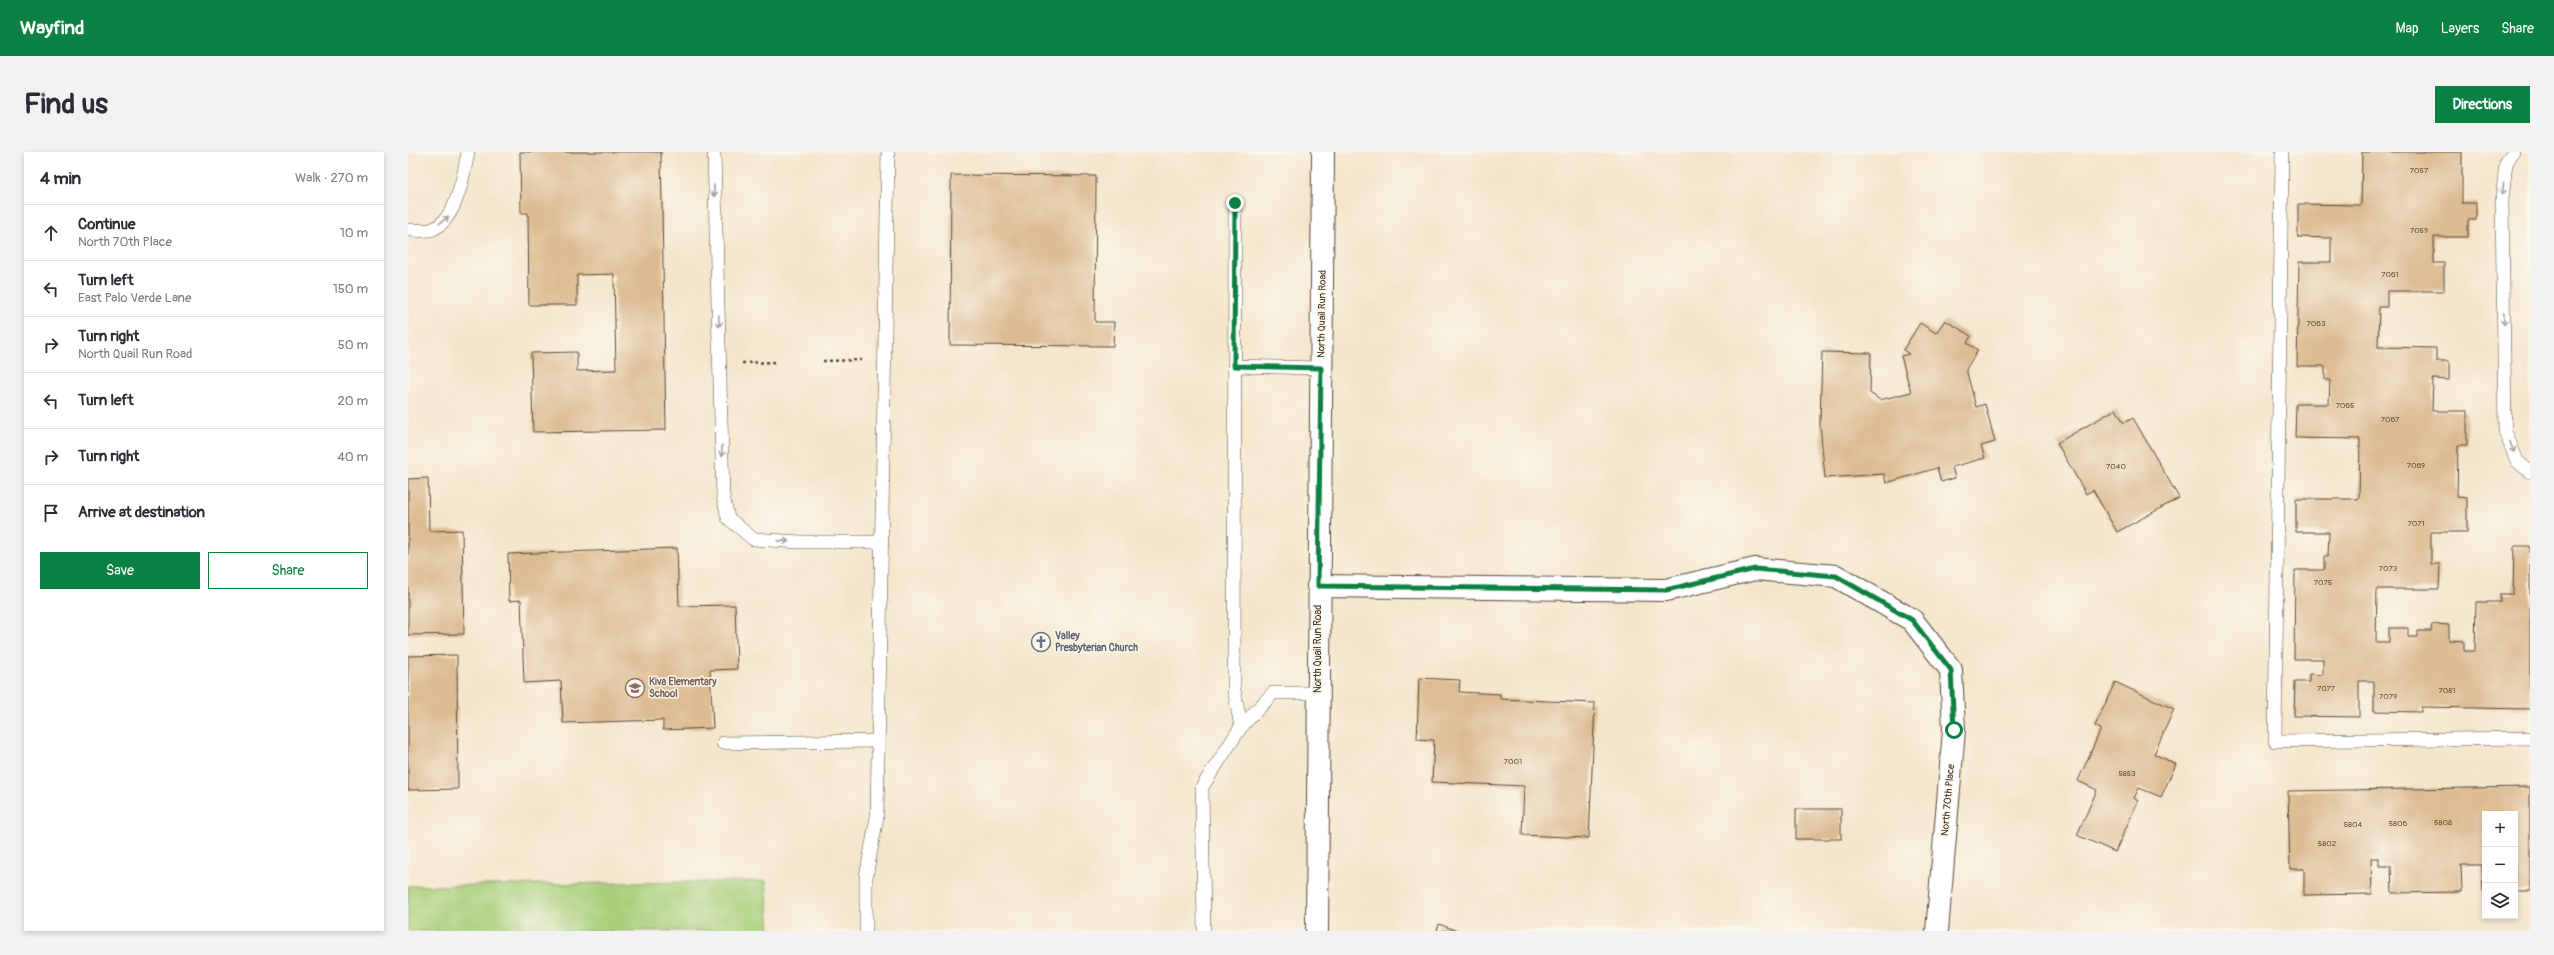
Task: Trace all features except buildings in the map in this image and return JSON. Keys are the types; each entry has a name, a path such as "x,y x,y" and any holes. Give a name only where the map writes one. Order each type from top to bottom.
{"street":[{"name":"North Quail Run Road","path":"1317,931 1318,586 1323,152"},
{"name":"North 70th Place","path":"1318,586 1666,590 1755,569 1836,576 1912,620 1951,670 1954,730 1937,931"}],"lane":[{"path":"408,230 431,230 449,216 463,182 468,152"},
{"path":"714,152 723,496 728,518 753,539 801,542 882,542"},
{"path":"866,931 866,877 877,817 888,152"},
{"path":"2282,152 2276,741 2530,738"},
{"path":"2513,152 2506,163 2502,200 2505,431 2517,461 2530,472"},
{"path":"1235,203 1234,690 1241,727"},
{"path":"1234,366 1321,368"},
{"path":"1204,931 1202,787 1241,727 1274,693 1318,693"},
{"path":"723,743 878,741"}],"path":[{"path":"823,360 863,360"},
{"path":"740,363 778,362"}],"green space":[{"path":"766,881 770,931 408,931 408,886"}],"place":[{"name":"Valley Presbyterian Church","path":"1041,642"},
{"name":"Kiva Elementary School","path":"635,688"}],"route":[{"path":"1235,203 1234,366 1321,368 1318,586 1666,590 1755,569 1836,576 1912,620 1951,670 1954,730"}]}
